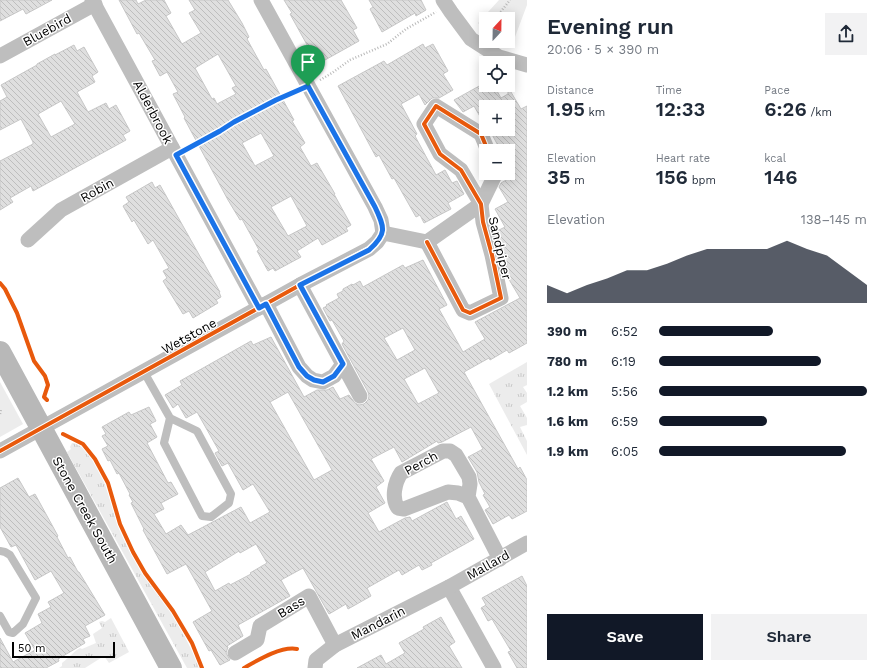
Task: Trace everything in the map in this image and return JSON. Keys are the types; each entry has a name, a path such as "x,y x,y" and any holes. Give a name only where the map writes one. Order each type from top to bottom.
{"street":[{"path":"261,0 382,220 383,234 427,242"},
{"name":"Bluebird","path":"0,56 93,2"},
{"name":"Alderbrook","path":"93,2 174,152 263,306"},
{"path":"445,3 471,39 499,57 527,65"},
{"name":"Sandpiper","path":"485,144 481,134 436,106 424,124 440,154 461,170 481,204 483,222 501,298 470,313 463,310 427,242 481,204 493,180"},
{"name":"Robin","path":"28,240 61,210 174,152"},
{"name":"Wetstone","path":"0,451 300,285 369,250 383,234"},
{"path":"300,285 360,396"},
{"path":"263,306 299,367 307,376 314,380 323,382 334,376 343,364"},
{"name":"Stone Creek South","path":"0,352 172,668"},
{"name":"Perch","path":"443,451 450,451 456,455 469,477 470,484 468,497 458,493 448,492 404,509 398,508 395,503 395,485 397,478 401,473 443,451"},
{"path":"468,497 500,559"},
{"name":"Mallard","path":"449,587 527,543"},
{"path":"449,587 494,668"},
{"name":"Mandarin","path":"315,668 316,660 335,645 449,587"},
{"name":"Bass","path":"234,653 257,640 260,626 309,596 335,645"}],"lane":[{"path":"144,372 170,418 197,431 231,494 229,503 211,517 202,516 164,442 170,418"},
{"path":"0,551 6,552 10,555 36,598 24,624 12,632 9,632 0,616"}],"path":[{"path":"501,12 510,0"},
{"path":"174,152 220,131 276,100 308,86 332,73 350,60 387,44 406,29 445,3"},
{"path":"0,414 2,409"}],"green space":[{"path":"499,0 527,0 527,5 515,37 515,12 488,12"},
{"path":"527,362 527,385 523,387 527,393 527,402 520,406 527,418 527,425 520,427 527,441 527,455 489,384"},
{"path":"0,382 23,424 0,437"},
{"path":"72,443 75,443 84,449 97,467 107,489 117,522 126,544 176,621 200,668 187,668 67,452 71,449 70,447"},
{"path":"111,618 129,652 109,663 104,656 85,668 59,668 62,666 62,663 80,648 82,649 96,643 93,634 102,628 99,622 105,622"}],"building":[{"path":"0,0 52,0 26,14 23,9 0,21"},
{"path":"119,0 136,0 138,4 146,0 164,0 171,13 166,16 182,44 201,33 189,13 195,10 189,0 228,0 242,23 249,37 247,39 264,70 266,69 294,120 292,121 305,143 300,147 311,166 317,163 335,194 351,225 346,228 348,231 322,245 318,238 297,251 301,257 275,271 273,268 268,271 257,251 259,250 242,219 240,220 228,200 184,118 185,117 173,94 178,92 167,72 160,76 152,61 155,60 139,33 137,34","holes":["218,54 236,86 232,88 236,94 217,104 214,98 212,99 195,68","261,133 274,156 255,166 242,143","291,196 307,226 288,236 271,207"]},
{"path":"284,0 341,0 357,28 353,30 359,41 316,65 310,53 311,52 290,14 292,13"},
{"path":"369,0 421,0 426,10 416,16 415,13 382,32 370,9 373,7"},
{"path":"423,44 425,48 433,44 448,71 443,74 453,90 439,98 432,98 425,105 419,94 401,104 417,134 415,136 436,175 445,170 452,183 457,181 464,194 448,203 451,209 424,223 420,215 416,217 379,155 376,157 338,86 384,61 387,65"},
{"path":"74,45 77,51 84,47 98,72 92,76 95,82 77,92 88,112 106,103 109,109 116,105 130,131 123,135 126,140 33,191 31,186 10,198 13,202 0,210 0,161 33,144 21,119 0,130 0,101 7,97 1,85","holes":["61,101 75,124 51,137 38,114"]},
{"path":"479,86 479,92 498,92 501,98 508,94 508,92 511,92 521,109 527,106 527,311 525,309 527,313 527,343 509,353 507,350 490,360 489,358 464,372 518,469 520,467 527,480 527,511 512,519 509,515 493,524 485,510 490,507 483,495 485,494 479,482 477,472 468,457 483,449 471,427 442,442 438,443 437,441 402,462 394,447 371,459 384,481 376,487 385,503 368,513 379,532 405,518 410,517 412,521 447,502 456,519 461,516 474,539 431,563 432,565 422,570 419,565 402,575 399,570 367,588 371,596 348,609 346,604 329,614 303,568 281,580 290,596 238,625 243,636 227,646 226,653 230,660 220,665 211,650 209,651 193,622 212,611 186,564 167,574 143,530 144,529 131,503 133,502 129,495 130,494 119,473 117,474 110,460 108,461 102,449 108,446 102,436 106,434 102,427 129,412 131,415 149,407 156,421 150,424 157,437 147,443 168,483 171,482 178,494 161,503 164,509 154,514 166,534 181,525 188,535 241,507 250,523 270,512 253,484 243,490 228,463 222,466 215,453 219,451 197,412 186,418 178,404 173,408 165,395 182,385 180,381 251,341 253,345 271,337 304,397 317,390 327,390 333,387 340,399 349,395 355,403 359,405 364,404 368,400 368,392 342,344 344,341 323,308 339,298 337,294 352,284 353,285 360,281 363,287 403,265 405,268 423,260 447,305 439,309 463,352 485,339 475,322 520,298 504,271 504,267 508,264 499,248 495,232 505,227 495,209 508,202 499,187 501,183 506,180 515,180 515,144 497,144 493,136 515,136 515,100 479,100 479,115 474,106 463,112 454,100","holes":["403,328 415,350 397,360 384,338","425,368 439,393 418,404 404,379","288,392 332,470 314,480 270,402","256,544 267,563 250,573 251,574 230,585 229,583 215,591 205,572 239,551 240,553"]},
{"path":"152,182 155,188 160,185 220,292 221,297 216,300 218,303 193,318 189,311 183,314 163,281 167,278 163,271 169,268 153,240 148,244 134,220 132,222 123,206 129,202 126,197"},
{"path":"18,478 29,497 35,494 68,558 70,557 105,615 85,626 90,636 83,639 85,643 46,668 0,668 0,638 13,662 35,650 25,633 42,623 38,614 51,607 48,602 64,593 51,571 35,580 16,545 11,547 0,527 0,488"},
{"path":"522,576 527,586 527,668 517,668 508,652 511,651 492,619 488,621 481,608 486,605 482,598"},
{"path":"441,617 455,642 449,646 462,668 357,668 381,655 386,664 405,653 399,643 424,629 423,627"}],"cycle path":[{"path":"427,242 463,310 470,313 501,298 483,222 481,204 461,170 440,154 424,124 436,106 481,134 485,144"},
{"path":"0,451 300,285 369,249 377,242 383,233"},
{"path":"0,283 5,289 17,313 34,361 45,376 48,385 44,397 47,400"},
{"path":"63,434 83,444 95,459 108,483 120,524 133,552 145,573 173,611 192,643 202,668"},
{"path":"244,668 277,652 297,649"}],"route":[{"path":"308,86 382,220 383,234 369,250 300,285 343,364 334,376 323,382 314,380 307,376 299,367 266,304 259,308 176,155 276,100 308,86"}]}
